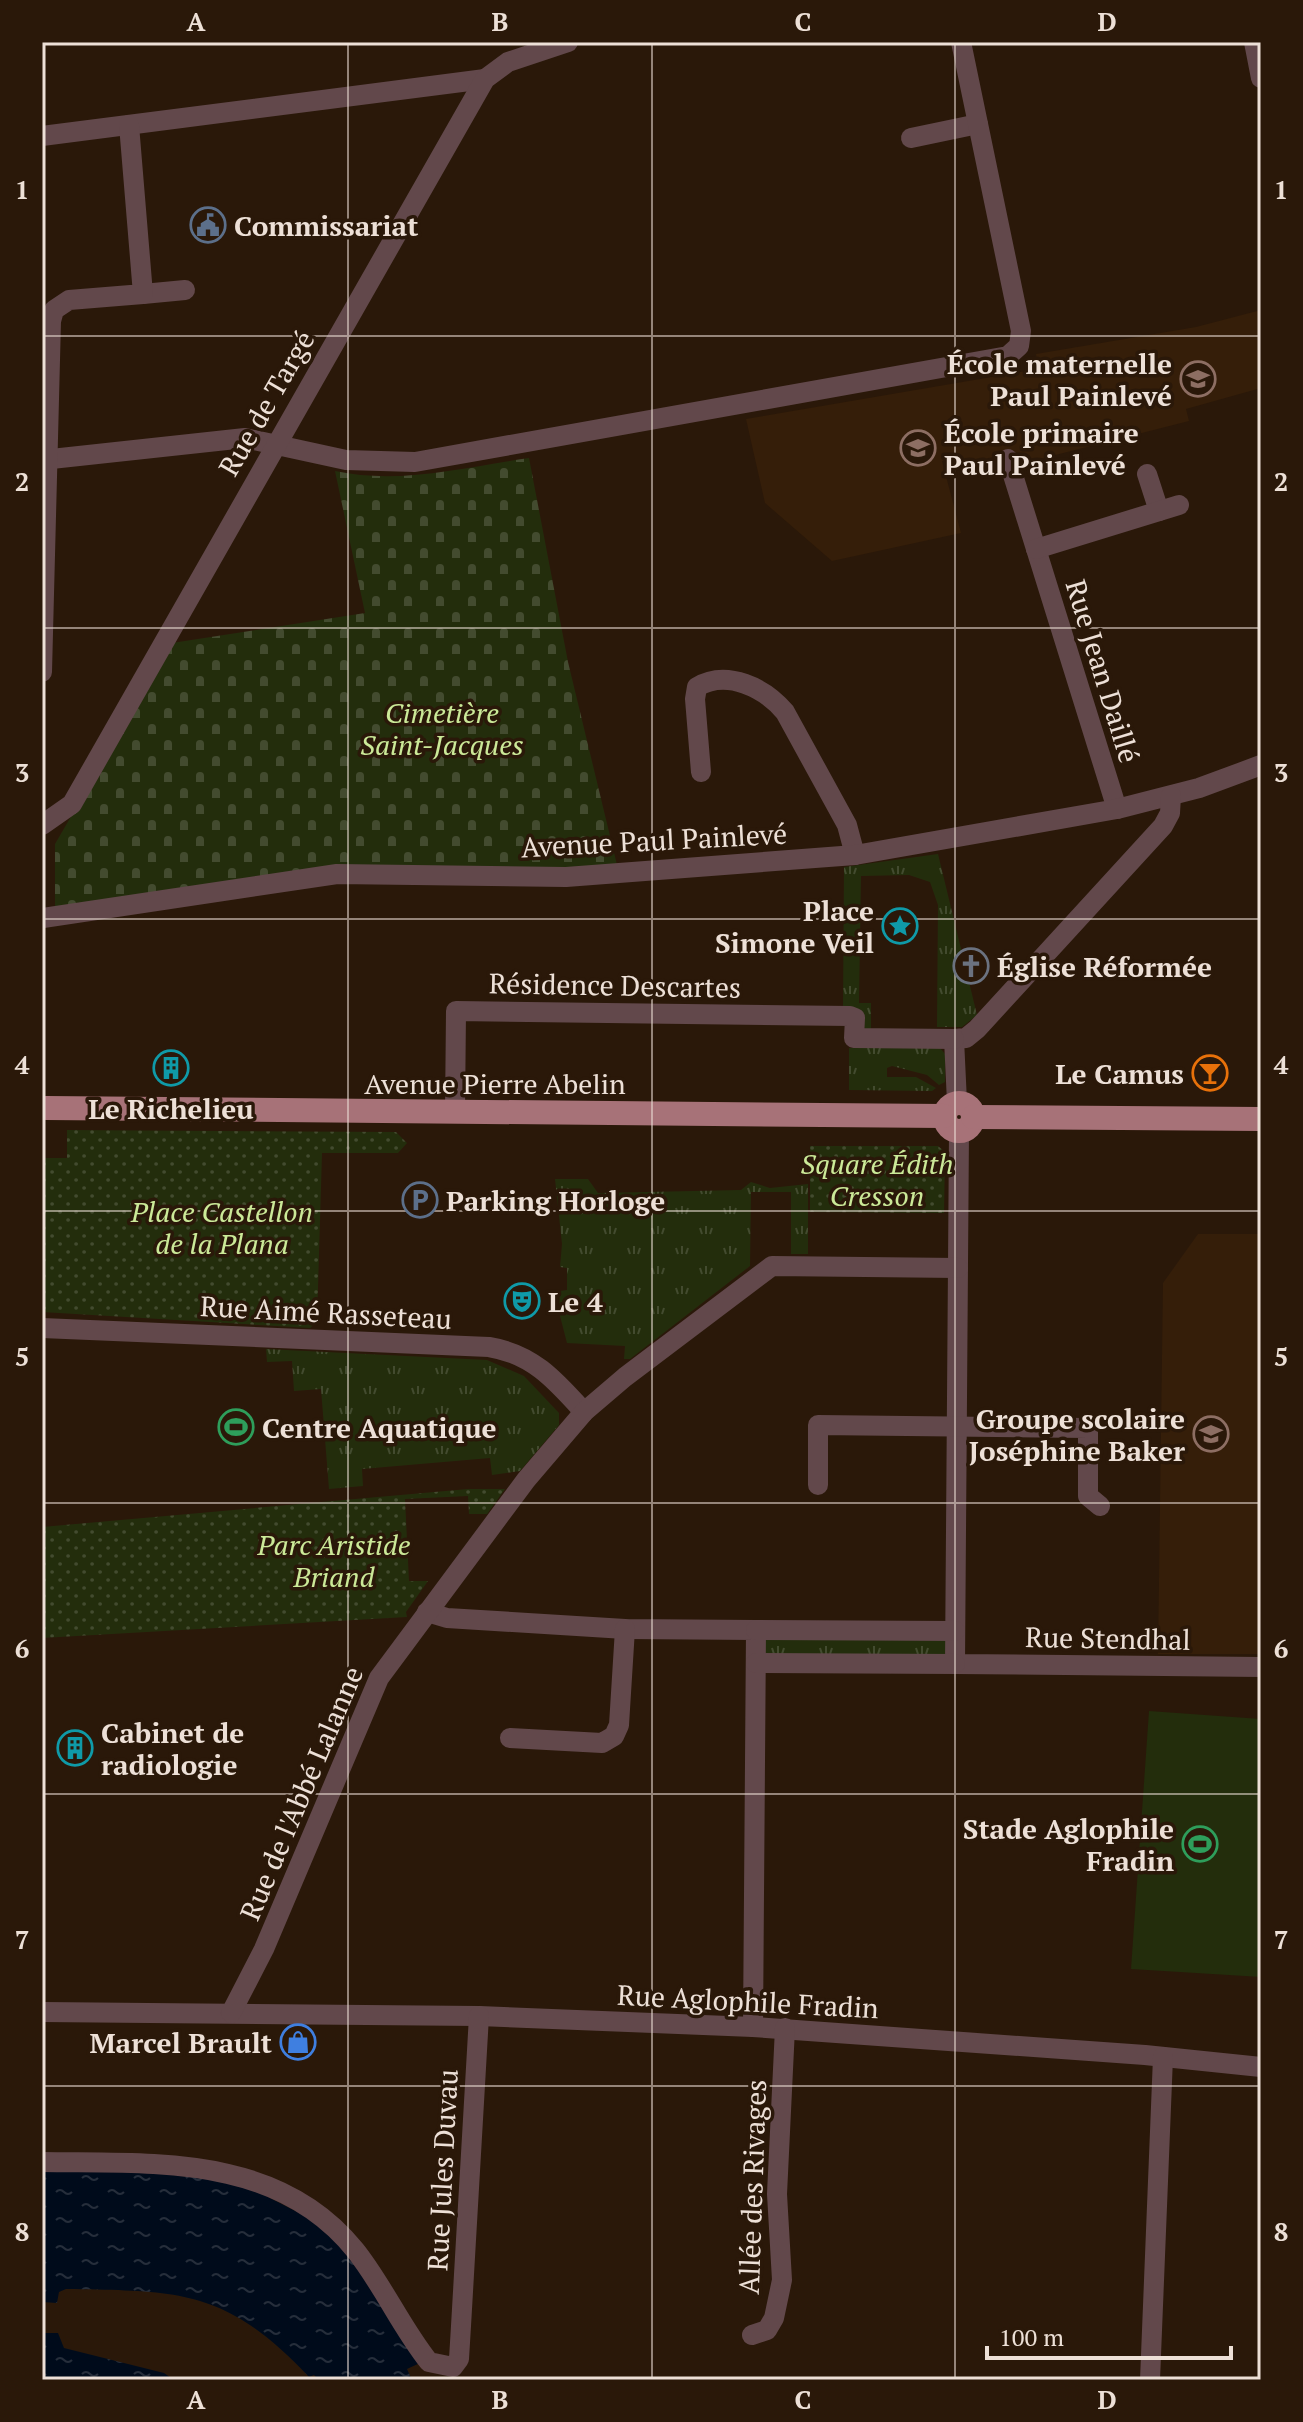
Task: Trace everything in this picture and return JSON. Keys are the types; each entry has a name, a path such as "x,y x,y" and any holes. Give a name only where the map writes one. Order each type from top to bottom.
{"main road":[{"name":"Avenue Pierre Abelin","path":"43,1107 1261,1119"}],"street":[{"name":"Rue de Targé","path":"42,825 72,804 275,442 485,79 508,62 568,42"},
{"path":"45,459 245,438 275,442 346,460 377,464 415,462 1008,356 1019,346 1021,331 961,42"},
{"path":"1254,42 1261,78"},
{"path":"42,136 485,79"},
{"path":"911,138 978,124"},
{"path":"129,125 143,294"},
{"path":"42,672 45,459 54,310 69,300 185,290"},
{"name":"Rue Jean Daillé","path":"1008,459 1117,809"},
{"path":"1147,474 1159,511"},
{"name":"Rue Jean Daillé","path":"1036,549 1179,505"},
{"path":"701,772 695,699 697,687 706,682 726,681 750,685 772,698 785,712 847,825 855,855"},
{"name":"Avenue Paul Painlevé","path":"42,917 337,874 566,877 855,855 1117,809 1171,796 1261,765"},
{"path":"955,1664 959,1117 954,1039 966,1038 977,1029 1163,826 1170,813 1171,796"},
{"name":"Résidence Descartes","path":"455,1112 456,1011 850,1016 855,1018 854,1038 954,1039"},
{"name":"Rue de l'Abbé Lalanne","path":"231,2013 264,1949 379,1678 544,1457 584,1412 772,1266 958,1268"},
{"name":"Rue Aimé Rasseteau","path":"42,1328 507,1350 538,1365 584,1412"},
{"path":"818,1485 818,1425 1088,1428 1088,1496 1100,1506"},
{"path":"427,1612 447,1618 625,1629 955,1631"},
{"path":"510,1738 602,1743 614,1736 619,1725 625,1629"},
{"path":"753,2027 756,1630"},
{"name":"Rue Stendhal","path":"756,1663 1261,1667"},
{"name":"Rue Aglophile Fradin","path":"42,2012 479,2016 785,2028 1261,2067"},
{"name":"Rue Jules Duvau","path":"42,2162 182,2164 244,2176 305,2208 353,2248 429,2362 453,2367 459,2359 479,2016"},
{"name":"Allée des Rivages","path":"752,2335 767,2330 774,2318 782,2280 777,2204 785,2028"},
{"path":"1150,2380 1163,2057"}],"shaded area":[{"name":"École primaire Paul Painlevé","path":"1261,310 1261,388 1186,409 1189,421 1020,464 1017,456 997,461 942,461 961,533 832,561 765,503 746,419 1038,369 1036,354 1196,327"},
{"name":"Groupe scolaire Joséphine Baker","path":"1198,1234 1261,1234 1261,1654 1158,1654 1163,1283"}],"green space":[{"name":"Cimetière Saint-Jacques","path":"529,458 568,662 617,865 574,870 338,865 55,907 55,844 172,643 365,613 335,471 359,475 408,475"},
{"path":"938,854 977,1015 962,1027 937,1027 938,905 930,882 909,875 861,876 859,1003 871,1003 871,1031 867,1030 843,1008 844,867"},
{"path":"849,1048 940,1048 945,1054 945,1082 939,1085 927,1075 892,1066 887,1068 887,1077 916,1077 936,1088 932,1091 849,1090"},
{"name":"Place Castellon de la Plana","path":"67,1130 396,1132 407,1143 398,1153 322,1153 317,1322 310,1328 42,1312 43,1158 67,1158"},
{"name":"Square Édith Cresson","path":"810,1146 938,1146 945,1152 944,1213 810,1212"},
{"path":"555,1179 588,1179 598,1193 741,1190 751,1182 770,1188 808,1184 808,1254 791,1254 791,1192 751,1192 750,1266 630,1359 624,1359 625,1346 567,1343 559,1312 560,1291 567,1290 567,1268 560,1267 562,1244"},
{"path":"266,1349 487,1360 524,1376 559,1413 559,1425 520,1471 492,1475 490,1458 362,1469 363,1486 329,1489 321,1389 294,1391 292,1361 267,1362"},
{"name":"Parc Aristide Briand","path":"468,1489 505,1489 487,1514 469,1514 468,1496 405,1499 409,1581 428,1581 406,1612 407,1617 42,1638 42,1527"},
{"path":"945,1638 948,1654 765,1656 764,1639"},
{"name":"Stade Aglophile Fradin","path":"1149,1711 1261,1719 1261,1977 1131,1969"}],"water":[{"path":"42,2169 201,2173 245,2185 307,2217 347,2251 420,2363 407,2369 412,2380 319,2380 314,2375 309,2377 252,2326 226,2311 171,2295 66,2289 59,2292 57,2303 42,2302"},
{"path":"42,2333 58,2333 64,2348 164,2373 174,2380 42,2380"}],"place":[{"name":"Commissariat","path":"208,225"},
{"name":"École maternelle Paul Painlevé","path":"1198,379"},
{"name":"École primaire Paul Painlevé","path":"918,448"},
{"name":"Place Simone Veil","path":"900,926"},
{"name":"Église Réformée","path":"971,966"},
{"name":"Le Richelieu","path":"171,1068"},
{"name":"Le Camus","path":"1210,1073"},
{"name":"Parking Horloge","path":"420,1200"},
{"name":"Le 4","path":"522,1301"},
{"name":"Centre Aquatique","path":"236,1427"},
{"name":"Groupe scolaire Joséphine Baker","path":"1211,1434"},
{"name":"Cabinet de radiologie","path":"75,1748"},
{"name":"Stade Aglophile Fradin","path":"1200,1844"},
{"name":"Marcel Brault","path":"298,2042"}]}
